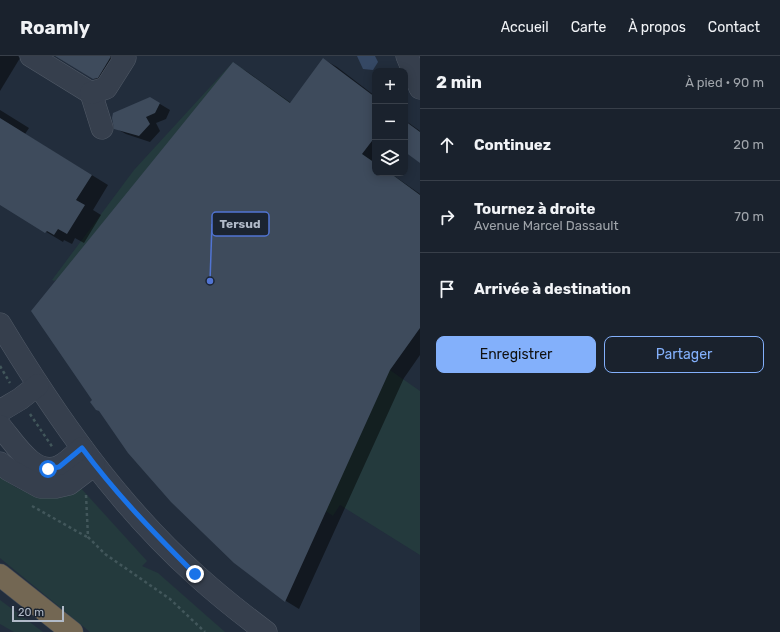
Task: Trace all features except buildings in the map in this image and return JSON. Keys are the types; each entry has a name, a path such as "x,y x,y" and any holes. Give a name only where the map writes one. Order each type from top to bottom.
{"highway":[{"path":"0,575 72,632"}],"street":[{"path":"30,56 91,93 102,128"},
{"path":"91,93 106,88 125,58 122,56"},
{"path":"0,324 55,411 88,456 122,498 161,541 195,574 231,606 266,632"},
{"path":"0,411 20,399 38,385"},
{"path":"0,426 26,459 37,466 48,469 59,467 88,456"},
{"path":"0,463 9,470 40,487 56,487 69,484 88,456"}],"path":[{"path":"0,366 12,386"},
{"path":"28,412 55,450"},
{"path":"86,489 88,537"},
{"path":"27,504 88,537 105,554 170,599 205,632"}],"green space":[{"path":"233,62 372,161 372,176 394,176 420,195 420,327 390,370 420,391 420,555 340,505 333,516 293,489 60,278 54,281 52,280 134,170"},
{"path":"0,476 15,487 31,494 78,485 147,561 142,566 158,573 225,632 90,632 0,558"},
{"path":"0,600 43,632 14,632 0,624"}],"water":[{"path":"357,56 375,56 378,62 374,68 372,68 372,70 363,69"}],"place":[{"name":"Tersud","path":"210,281"}],"route":[{"path":"48,469 59,467 82,448 94,465 122,498 161,541 195,574"}]}
